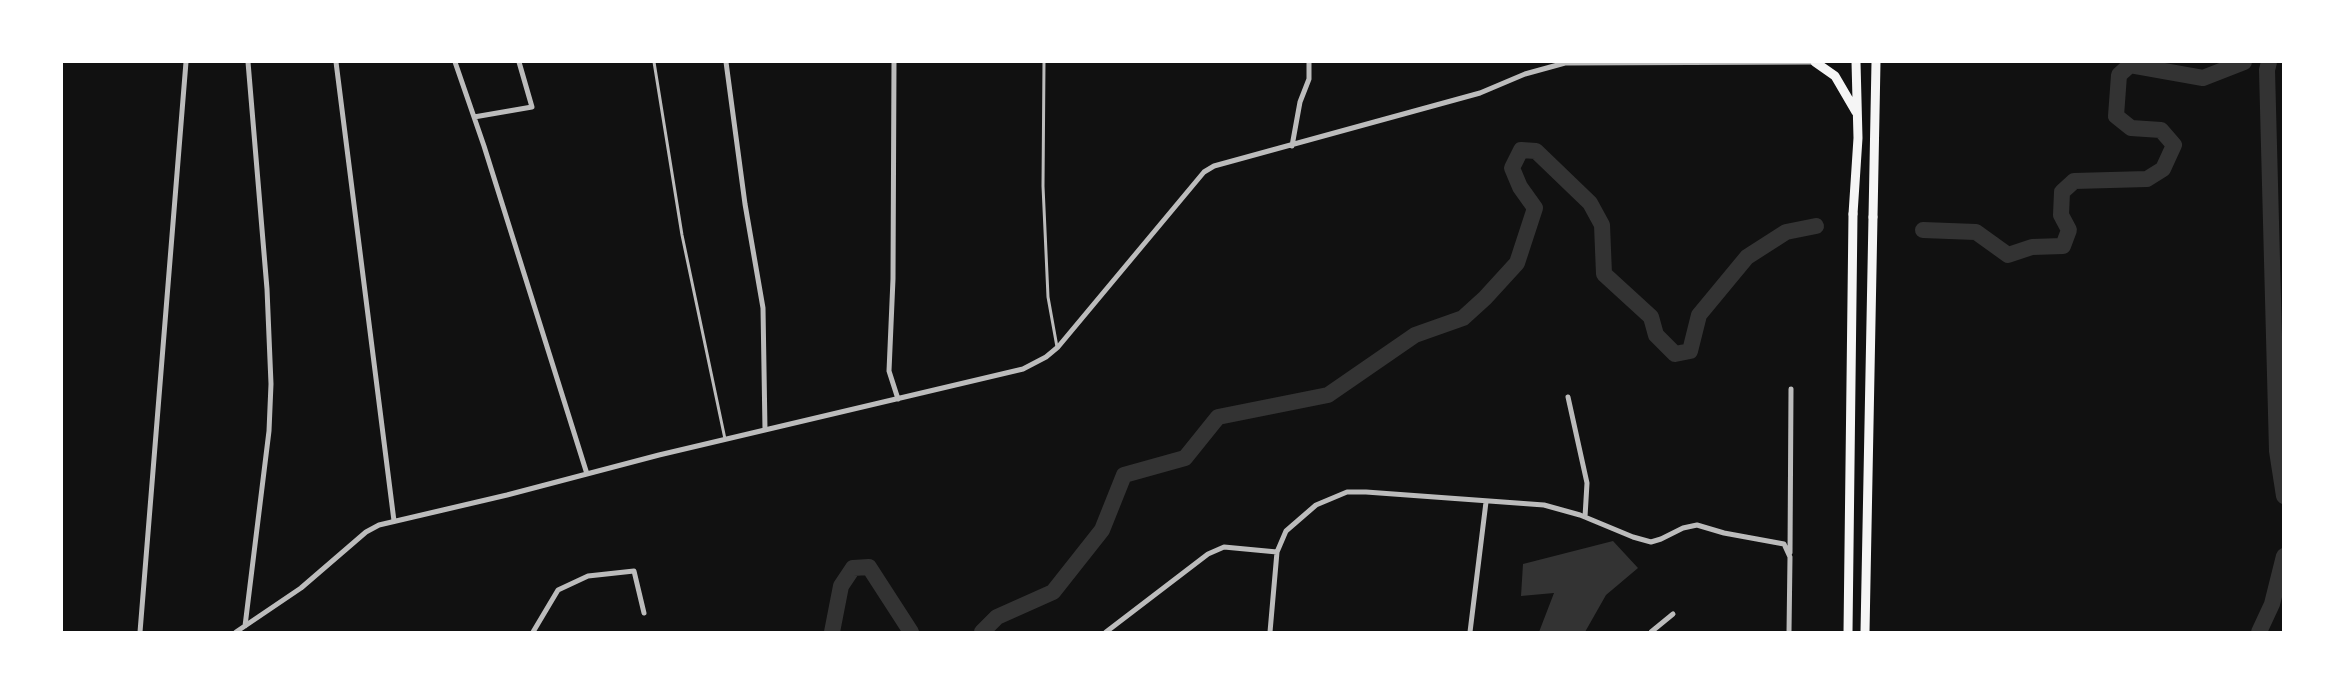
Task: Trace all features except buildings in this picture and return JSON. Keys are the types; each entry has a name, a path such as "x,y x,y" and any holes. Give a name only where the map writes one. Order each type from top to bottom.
{"highway":[{"path":"1815,62 1835,76 1857,114"},
{"path":"1848,633 1856,62"},
{"path":"1865,633 1876,62"}],"street":[{"path":"140,633 186,62"},
{"path":"245,626 269,431 271,384 267,289 248,62"},
{"path":"336,62 394,520"},
{"path":"454,62 474,117 587,474"},
{"path":"474,117 532,107 519,62"},
{"path":"726,62 745,204 763,308 765,430"},
{"path":"894,62 894,256 889,371 898,399"},
{"path":"1292,146 1300,102 1309,79 1309,62"},
{"path":"236,633 301,588 366,532 394,520 507,495 659,455 1023,369 1046,357 1058,347 1204,172 1214,166 1480,93 1525,74 1565,63 1815,62"},
{"path":"1789,633 1791,389"},
{"path":"1568,397 1587,483 1585,517"},
{"path":"1270,633 1277,552 1286,531 1316,505 1347,492 1544,505 1585,517 1633,537 1652,542 1683,528 1697,525 1724,533 1784,544 1790,557"},
{"path":"1470,633 1486,502"},
{"path":"1106,633 1208,554 1224,547 1277,552"},
{"path":"533,633 558,590 588,576 633,571 644,613"},
{"path":"1651,633 1673,614"}],"lane":[{"path":"654,62 682,235 725,441"},
{"path":"1044,62 1043,186 1048,297 1058,347"}],"shaded area":[{"path":"1613,541 1638,568 1606,595 1585,632 1539,632 1554,593 1521,596 1523,564"}],"waterway":[{"path":"1923,230 1976,232 2008,255 2032,247 2063,246 2069,230 2061,215 2062,192 2074,181 2147,179 2163,169 2174,145 2161,130 2131,128 2116,116 2119,75 2130,65 2203,78 2244,62"},
{"path":"2269,62 2267,70 2277,451 2284,496"},
{"path":"982,632 997,617 1053,592 1102,530 1124,475 1185,458 1218,417 1328,395 1415,335 1463,318 1517,263 1535,208 1520,187 1512,168 1521,150 1536,151 1590,203 1602,225 1604,274 1651,317 1656,335 1675,354 1690,351 1699,315 1747,257 1786,232 1816,226"},
{"path":"2259,632 2272,604 2284,556"},
{"path":"832,632 841,586 853,568 869,567 911,632"}]}
